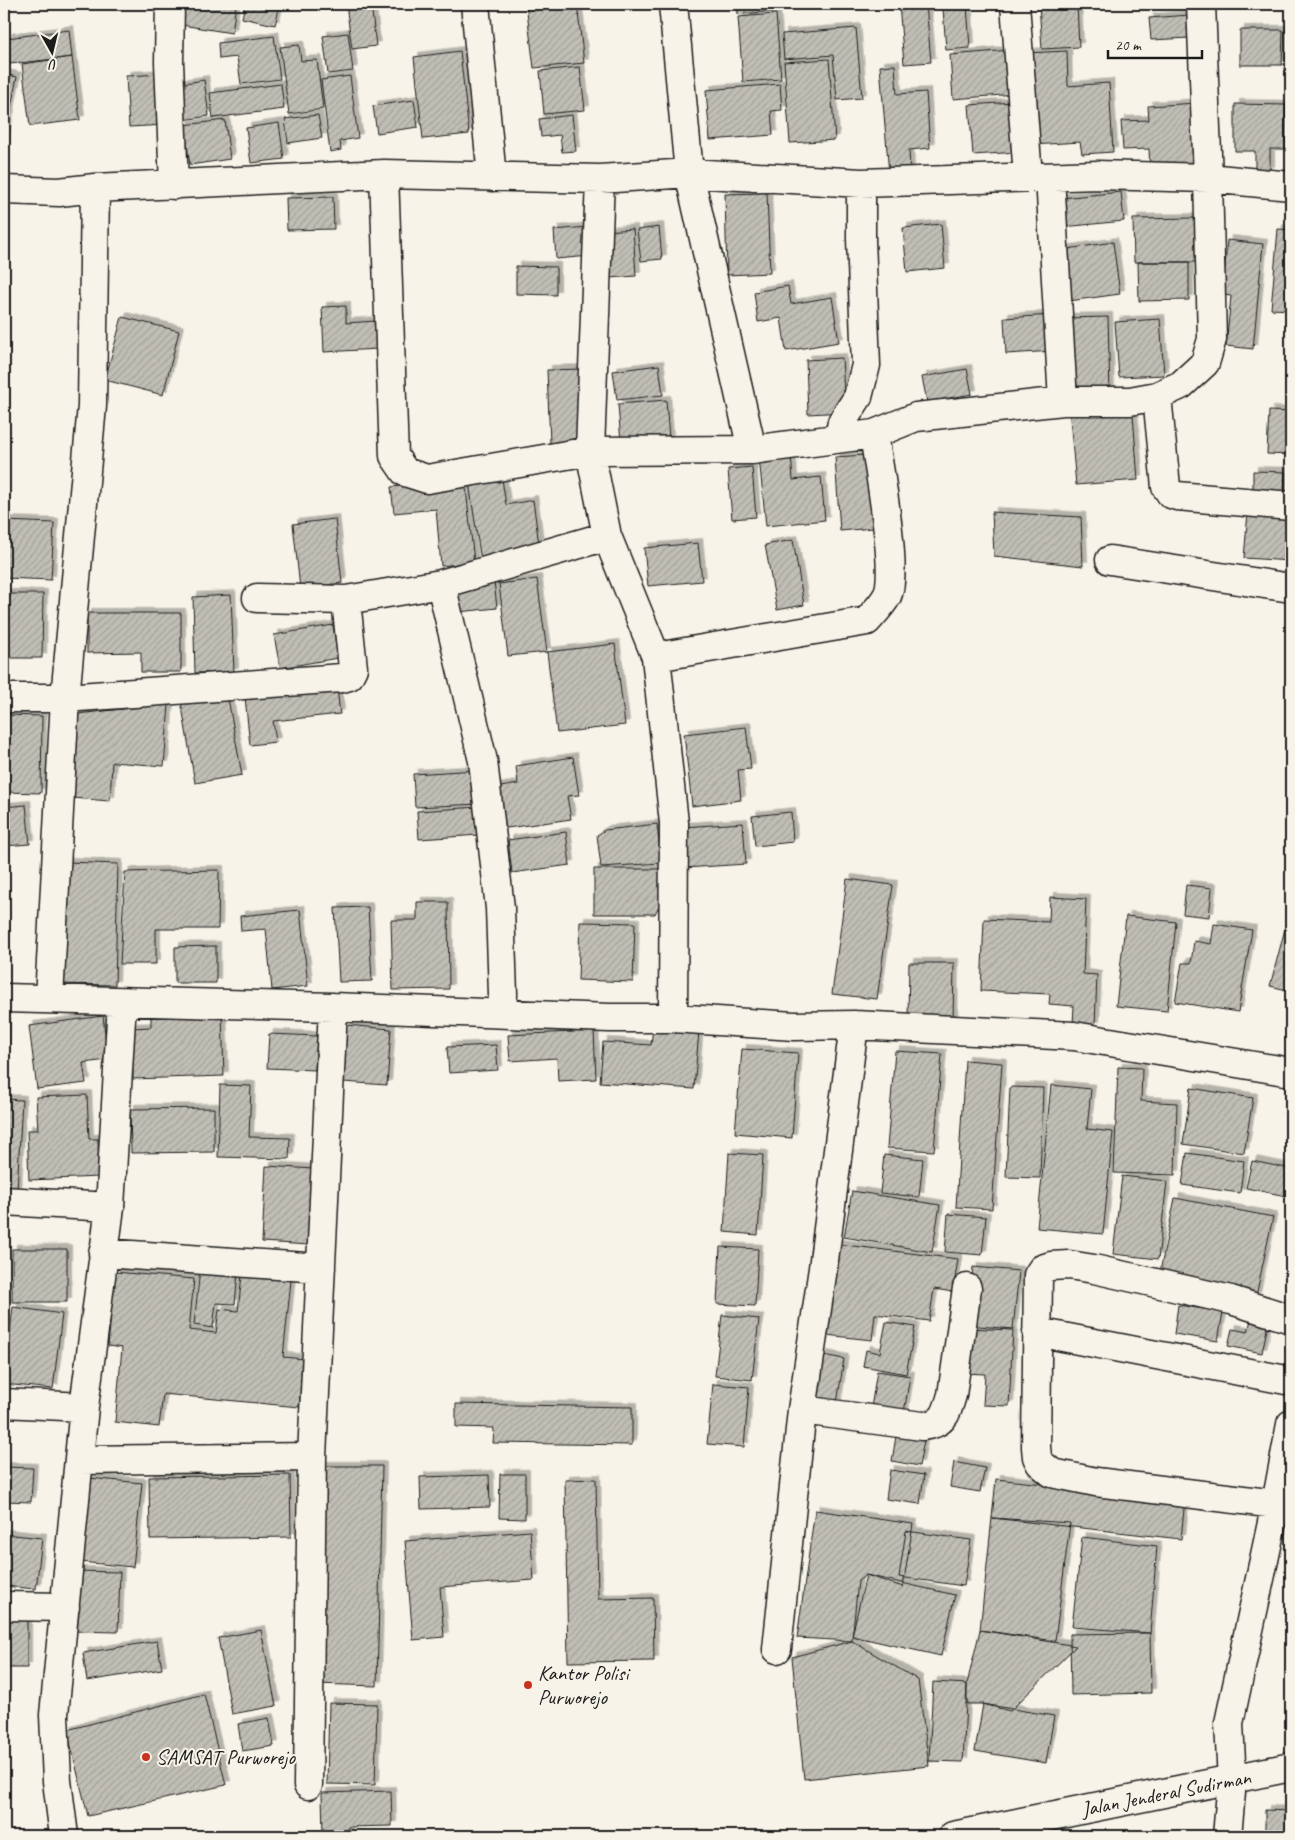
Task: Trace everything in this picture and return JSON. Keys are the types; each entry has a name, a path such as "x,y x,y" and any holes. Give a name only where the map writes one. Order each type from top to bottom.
{"street":[{"path":"170,4 169,62 174,185"},
{"path":"475,4 492,177"},
{"path":"673,4 688,173 752,450"},
{"path":"1015,4 1039,177 1063,401"},
{"path":"384,174 394,456 406,472 427,479 590,452 752,450 874,434 916,417 1063,401 1130,401 1157,396 1181,385 1204,362 1212,338 1201,4"},
{"path":"4,190 59,192 95,188 384,174 600,178 688,173 861,183 1097,175 1208,178 1291,186"},
{"path":"600,178 590,452 607,536 656,657 674,823 674,1018"},
{"path":"839,438 842,422 858,397 866,365 861,239 861,183"},
{"path":"49,1000 65,698 92,406 95,188"},
{"path":"1157,396 1166,487 1171,494 1200,499 1291,506"},
{"path":"656,657 867,621 887,595 891,579 888,533 874,434"},
{"path":"257,598 346,600 442,584 607,536"},
{"path":"1110,560 1291,588"},
{"path":"442,584 483,761 500,908 502,1013"},
{"path":"4,698 65,698 349,676 353,668 346,600"},
{"path":"4,998 333,1007 609,1018 674,1018 794,1026 854,1025 1074,1036 1291,1072"},
{"path":"64,1836 57,1782 54,1715 84,1407 110,1207 122,1002"},
{"path":"308,1785 312,1457 333,1007"},
{"path":"777,1649 802,1410 823,1268 854,1025"},
{"path":"4,1201 110,1207"},
{"path":"103,1253 321,1268"},
{"path":"1276,1504 1096,1482 1052,1473 1044,1468 1037,1457 1036,1447 1038,1275 1046,1267 1069,1265 1094,1269 1231,1300 1291,1319"},
{"path":"802,1410 922,1426 934,1425 942,1420 948,1410 952,1395 967,1288"},
{"path":"1037,1332 1291,1382"},
{"path":"4,1403 84,1407"},
{"path":"1227,1836 1232,1781 1229,1723 1276,1504 1291,1424"},
{"path":"80,1460 312,1457"},
{"path":"4,1606 65,1607"},
{"name":"Jalan Jenderal Sudirman","path":"953,1836 1232,1781 1291,1767"}],"building":[{"path":"178,4 236,4 232,33 175,24"},
{"path":"245,4 280,4 275,25 242,18"},
{"path":"346,4 371,4 376,46 352,49"},
{"path":"526,4 577,4 584,63 534,68"},
{"path":"737,4 776,4 777,11 738,14"},
{"path":"899,4 926,4 931,62 904,64"},
{"path":"1039,4 1077,4 1079,47 1042,49"},
{"path":"967,6 970,48 946,50 943,8"},
{"path":"776,14 781,79 743,82 738,17"},
{"path":"1189,15 1190,38 1151,40 1149,18"},
{"path":"856,28 862,98 837,100 833,55 784,59 782,34"},
{"path":"69,30 72,57 10,64 7,38"},
{"path":"1240,30 1283,30 1282,65 1240,65"},
{"path":"348,33 353,71 328,74 323,36"},
{"path":"274,36 280,79 241,84 237,57 219,59 218,43"},
{"path":"299,45 301,61 317,60 323,109 289,114 280,47"},
{"path":"1011,50 1015,94 953,99 950,55"},
{"path":"460,51 469,134 423,139 414,57"},
{"path":"1067,51 1068,86 1109,83 1113,152 1082,154 1080,142 1032,145 1027,53"},
{"path":"72,57 80,120 30,126 22,64"},
{"path":"829,59 835,140 790,143 784,62"},
{"path":"895,65 897,94 926,92 930,148 909,150 910,172 889,174 880,66"},
{"path":"580,67 585,110 544,114 540,71"},
{"path":"1290,73 1291,167 1289,167"},
{"path":"4,74 17,77 10,112 4,111"},
{"path":"163,74 166,125 129,127 126,76"},
{"path":"350,76 358,138 340,141 341,150 330,152 321,80"},
{"path":"204,80 209,116 183,120 179,84"},
{"path":"281,84 284,109 213,118 210,93"},
{"path":"780,84 782,110 771,111 773,135 710,140 706,90"},
{"path":"414,100 418,127 377,133 373,106"},
{"path":"1014,102 1018,152 973,155 969,105"},
{"path":"1197,103 1201,167 1150,170 1149,149 1123,150 1121,121 1149,120 1148,106"},
{"path":"1235,104 1286,105 1285,149 1270,149 1270,171 1255,171 1255,151 1235,151"},
{"path":"4,112 10,113 4,142"},
{"path":"318,115 322,138 288,143 285,119"},
{"path":"572,115 576,151 562,152 560,135 541,137 539,119"},
{"path":"225,120 230,159 190,165 184,125"},
{"path":"279,123 284,159 251,163 246,128"},
{"path":"1121,192 1124,221 1063,227 1061,198"},
{"path":"767,193 770,273 727,275 725,194"},
{"path":"333,197 334,229 287,230 286,198"},
{"path":"1195,218 1196,262 1134,262 1133,219"},
{"path":"941,224 945,268 907,272 903,228"},
{"path":"588,227 590,256 556,259 554,230"},
{"path":"659,227 662,259 641,261 637,230"},
{"path":"633,229 636,276 610,278 606,231"},
{"path":"1278,229 1291,230 1291,310 1271,309"},
{"path":"1227,240 1263,244 1253,349 1226,346 1231,296 1223,295"},
{"path":"1113,242 1120,294 1069,301 1061,250"},
{"path":"1138,262 1189,262 1189,300 1139,301"},
{"path":"516,266 556,267 556,295 516,294"},
{"path":"788,286 791,304 832,297 839,342 786,351 781,318 758,322 754,292"},
{"path":"346,306 346,323 376,321 378,349 324,352 322,307"},
{"path":"1052,315 1054,351 1006,354 1004,318"},
{"path":"122,317 179,331 163,395 105,380"},
{"path":"1108,317 1110,394 1068,394 1066,318"},
{"path":"1160,319 1164,375 1119,377 1115,322"},
{"path":"842,358 845,412 808,414 806,360"},
{"path":"659,365 663,395 617,400 613,371"},
{"path":"584,369 586,441 550,443 547,370"},
{"path":"967,369 972,394 927,402 922,377"},
{"path":"666,400 669,439 621,443 618,404"},
{"path":"1132,402 1138,480 1076,485 1069,407"},
{"path":"1269,411 1291,412 1291,455 1267,454"},
{"path":"791,455 793,480 821,477 825,520 766,526 759,457"},
{"path":"866,455 873,528 840,531 835,457"},
{"path":"752,467 756,517 732,519 728,469"},
{"path":"1253,471 1285,472 1284,498 1253,497"},
{"path":"465,479 474,562 441,566 436,509 394,513 391,487"},
{"path":"502,479 506,505 533,500 540,552 481,561 469,483"},
{"path":"992,512 1081,517 1083,566 994,556"},
{"path":"1248,512 1291,518 1291,561 1244,558"},
{"path":"335,519 342,583 300,588 293,524"},
{"path":"4,521 54,523 51,580 4,578"},
{"path":"793,540 804,605 777,610 765,545"},
{"path":"698,543 702,581 648,586 644,548"},
{"path":"537,579 547,652 508,656 499,584"},
{"path":"494,581 497,608 458,612 455,585"},
{"path":"4,594 43,594 42,658 4,658"},
{"path":"231,595 234,672 195,673 193,597"},
{"path":"87,613 181,613 181,672 141,672 141,652 87,653"},
{"path":"333,625 338,658 280,668 274,635"},
{"path":"615,644 625,725 557,733 547,652"},
{"path":"337,688 340,714 273,721 276,742 250,745 245,697"},
{"path":"227,693 242,775 195,783 181,701"},
{"path":"169,704 164,766 112,762 110,801 71,798 77,714"},
{"path":"4,715 42,716 41,793 4,792"},
{"path":"746,727 751,769 738,770 741,800 692,806 684,734"},
{"path":"573,757 579,795 567,796 571,819 500,829 495,788 518,784 516,766"},
{"path":"477,770 479,804 415,807 413,774"},
{"path":"26,805 30,844 4,846 4,807"},
{"path":"479,807 480,835 419,839 417,811"},
{"path":"791,812 793,842 755,846 752,816"},
{"path":"743,823 746,864 685,868 683,827"},
{"path":"657,824 661,863 601,867 597,835 605,830"},
{"path":"566,832 570,865 512,873 508,840"},
{"path":"67,862 118,864 115,985 57,984"},
{"path":"594,869 665,869 665,893 655,914 594,914"},
{"path":"219,870 218,929 156,929 156,964 120,964 125,872"},
{"path":"847,879 893,885 877,999 832,994"},
{"path":"1186,885 1212,888 1209,917 1183,914"},
{"path":"1050,897 1086,899 1083,974 1097,975 1095,1026 1073,1024 1074,1006 1049,1004 1050,994 981,991 984,919 1049,922"},
{"path":"417,902 448,902 449,989 393,990 391,920 417,920"},
{"path":"1289,904 1291,904 1291,922 1285,921"},
{"path":"368,907 372,981 339,982 335,908"},
{"path":"300,910 308,986 272,990 266,929 241,931 240,916"},
{"path":"1126,916 1176,922 1167,1011 1116,1006"},
{"path":"580,922 635,923 633,982 578,980"},
{"path":"1214,924 1252,930 1238,1012 1175,1002 1182,963 1191,963 1194,941 1211,944"},
{"path":"1286,925 1291,927 1291,991 1270,986"},
{"path":"216,946 216,983 175,983 175,947"},
{"path":"909,963 954,963 953,1020 908,1019"},
{"path":"222,1014 224,1076 133,1079 132,1028 151,1027 151,1016"},
{"path":"103,1016 108,1060 83,1063 86,1083 37,1089 29,1026"},
{"path":"4,1022 6,1022 4,1083"},
{"path":"346,1025 391,1029 387,1085 343,1082"},
{"path":"653,1028 699,1031 694,1089 600,1082 603,1042 651,1045"},
{"path":"594,1031 596,1079 558,1081 557,1058 510,1061 508,1035"},
{"path":"269,1034 317,1036 315,1070 267,1068"},
{"path":"496,1045 498,1070 449,1073 447,1047"},
{"path":"742,1049 798,1053 792,1138 735,1133"},
{"path":"895,1051 942,1054 934,1151 887,1148"},
{"path":"965,1060 1002,1063 992,1209 956,1207"},
{"path":"1118,1067 1142,1068 1141,1101 1177,1103 1175,1175 1114,1173"},
{"path":"1289,1083 1291,1083 1291,1116 1283,1114"},
{"path":"220,1085 251,1086 249,1137 290,1138 289,1159 218,1157"},
{"path":"1051,1085 1091,1089 1087,1129 1113,1132 1103,1234 1037,1228"},
{"path":"1010,1087 1043,1088 1040,1178 1006,1177"},
{"path":"1191,1088 1253,1098 1244,1153 1183,1144"},
{"path":"87,1095 89,1139 98,1139 99,1177 29,1180 27,1130 38,1130 36,1097"},
{"path":"4,1099 22,1100 17,1191 4,1190"},
{"path":"214,1108 214,1152 131,1153 130,1109"},
{"path":"729,1153 763,1155 758,1235 724,1232"},
{"path":"1187,1153 1244,1161 1240,1193 1182,1185"},
{"path":"884,1155 923,1159 919,1197 880,1193"},
{"path":"1252,1161 1291,1169 1291,1197 1246,1188"},
{"path":"266,1166 314,1169 309,1245 262,1242"},
{"path":"1122,1176 1167,1181 1158,1259 1113,1254"},
{"path":"852,1191 940,1205 932,1252 844,1237"},
{"path":"1175,1198 1273,1217 1256,1296 1159,1277"},
{"path":"948,1214 986,1217 982,1255 945,1252"},
{"path":"837,1244 958,1259 953,1292 934,1289 929,1321 875,1314 872,1340 826,1335"},
{"path":"720,1247 758,1249 755,1306 717,1304"},
{"path":"12,1249 67,1249 67,1302 12,1302"},
{"path":"243,1266 292,1271 283,1357 304,1359 299,1407 163,1394 159,1427 115,1422 122,1348 108,1346 115,1272 194,1279 189,1330 216,1333 219,1309 238,1311"},
{"path":"973,1267 1019,1271 1013,1329 968,1325"},
{"path":"200,1269 238,1273 235,1304 216,1303 213,1328 194,1325"},
{"path":"1178,1305 1223,1312 1218,1341 1174,1334"},
{"path":"13,1307 62,1314 53,1389 4,1384"},
{"path":"722,1315 759,1319 752,1380 715,1376"},
{"path":"1252,1315 1269,1319 1262,1353 1228,1346 1232,1329 1248,1332"},
{"path":"886,1322 915,1327 906,1374 863,1366 866,1350 880,1353"},
{"path":"964,1328 1013,1330 1009,1406 983,1405 985,1374 962,1373"},
{"path":"823,1355 844,1359 836,1409 815,1406"},
{"path":"877,1371 910,1376 903,1419 870,1414"},
{"path":"713,1384 749,1387 744,1447 707,1444"},
{"path":"456,1404 632,1407 632,1445 493,1443 494,1428 456,1427"},
{"path":"897,1430 925,1435 919,1466 892,1461"},
{"path":"954,1462 985,1468 980,1492 950,1487"},
{"path":"320,1466 382,1466 377,1686 316,1684"},
{"path":"4,1467 33,1468 31,1502 4,1501"},
{"path":"890,1470 924,1475 920,1504 886,1499"},
{"path":"500,1474 525,1474 525,1519 499,1518"},
{"path":"290,1475 291,1537 150,1539 149,1477"},
{"path":"489,1475 490,1507 421,1509 420,1477"},
{"path":"89,1478 142,1483 133,1567 80,1562"},
{"path":"596,1479 598,1599 653,1598 654,1661 568,1662 565,1480"},
{"path":"996,1479 1185,1499 1181,1539 992,1518"},
{"path":"815,1510 913,1524 903,1587 866,1575 858,1581 852,1641 797,1638"},
{"path":"992,1518 1070,1523 1055,1641 980,1630"},
{"path":"530,1531 534,1580 440,1587 444,1637 413,1640 405,1541"},
{"path":"906,1531 971,1540 964,1586 899,1577"},
{"path":"4,1534 42,1538 36,1589 4,1586"},
{"path":"1082,1537 1157,1546 1150,1633 1072,1627"},
{"path":"74,1571 120,1572 118,1632 72,1631"},
{"path":"866,1575 955,1595 941,1656 852,1636"},
{"path":"4,1613 27,1613 27,1668 4,1668"},
{"path":"261,1630 276,1706 232,1714 218,1638"},
{"path":"980,1630 1076,1646 1010,1711 983,1704 967,1704 967,1684"},
{"path":"1150,1633 1151,1693 1071,1695 1070,1634"},
{"path":"157,1641 162,1669 87,1681 83,1653"},
{"path":"852,1641 918,1680 929,1766 804,1779 792,1657"},
{"path":"933,1682 967,1684 963,1762 929,1761"},
{"name":"SAMSAT Purworejo","path":"204,1694 226,1785 88,1816 67,1730"},
{"path":"329,1703 377,1704 375,1785 327,1784"},
{"path":"983,1704 1054,1716 1046,1763 975,1751"},
{"path":"269,1718 274,1746 242,1751 238,1724"},
{"path":"391,1791 392,1826 348,1827 348,1836 323,1836 322,1793"},
{"path":"1265,1810 1291,1811 1291,1836 1265,1836"}],"place":[{"name":"Kantor Polisi Purworejo","path":"528,1685"},
{"name":"SAMSAT Purworejo","path":"146,1757"}]}
